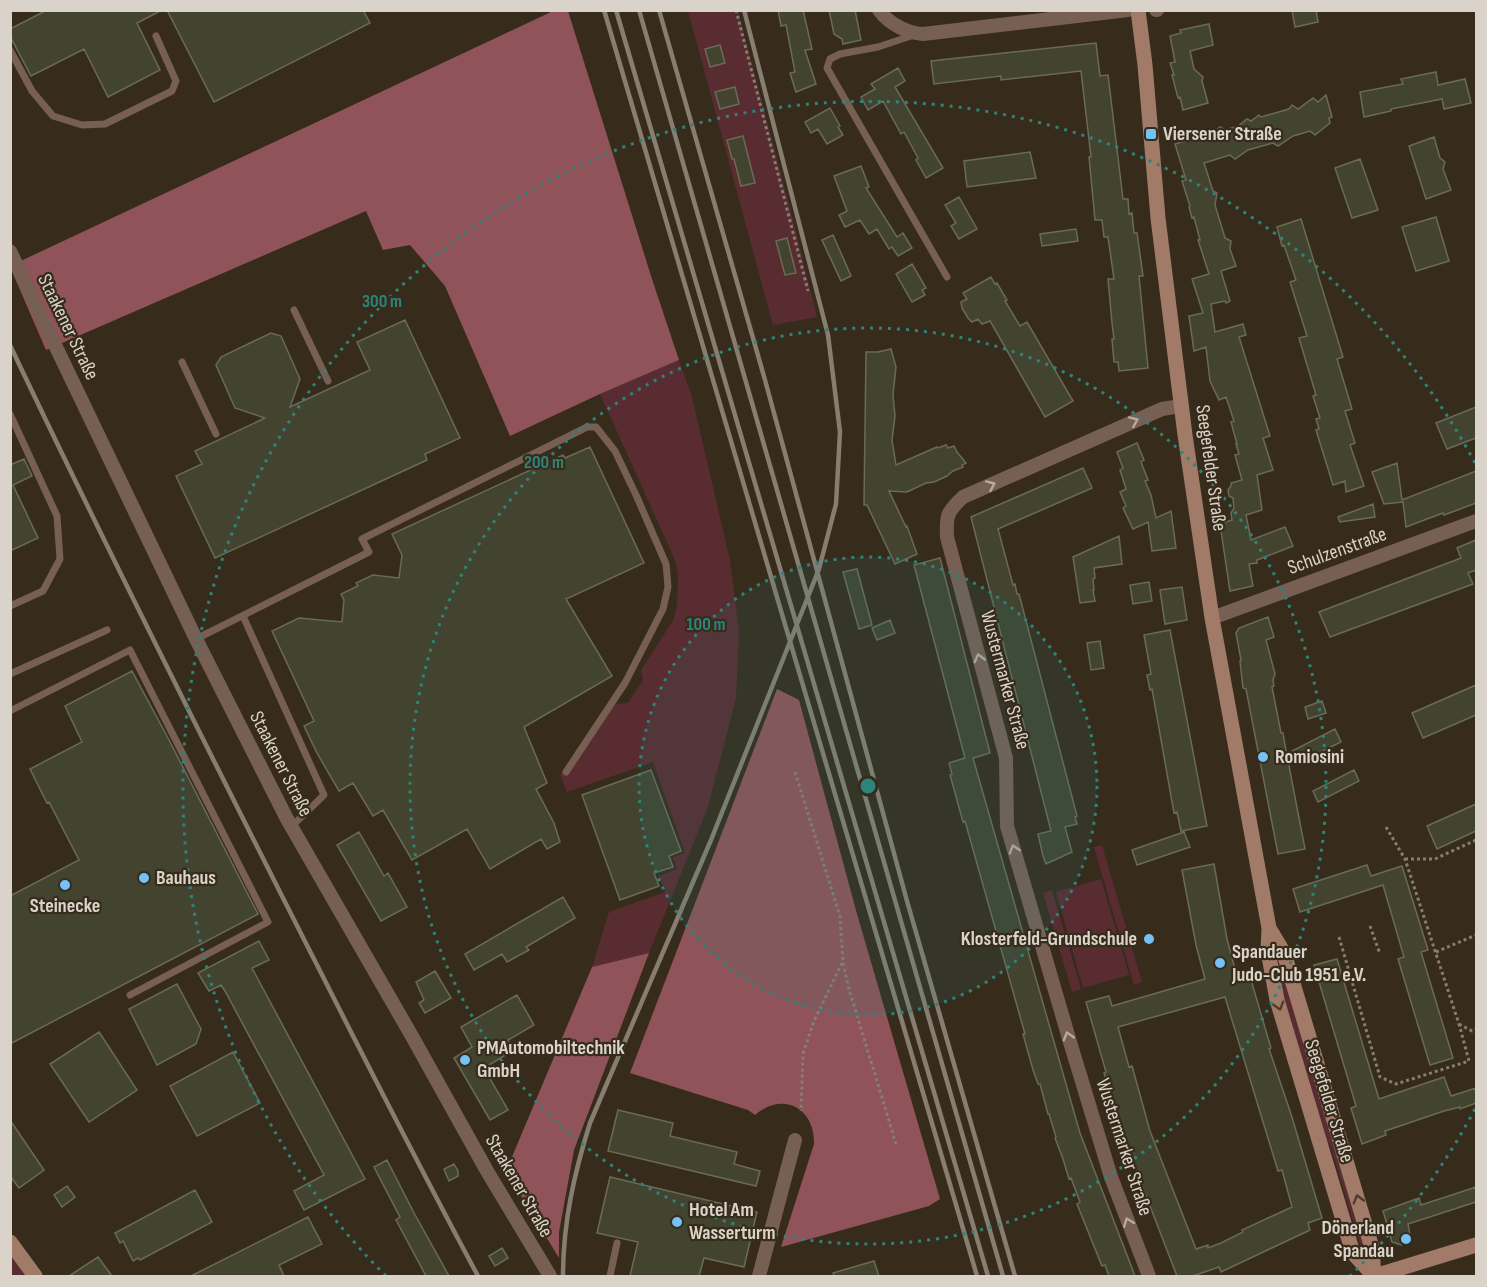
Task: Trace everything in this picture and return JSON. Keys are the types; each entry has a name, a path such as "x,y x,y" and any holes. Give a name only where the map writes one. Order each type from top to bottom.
{"street":[{"path":"879,10 898,27 916,34 952,32 1128,10"},
{"name":"Seegefelder Straße","path":"1138,10 1158,218 1181,406 1212,618 1269,928 1268,951 1277,1000 1353,1253 1375,1276"},
{"name":"Staakener Straße","path":"10,251 196,639 291,826 487,1171 550,1276"},
{"name":"Wustermarker Straße","path":"1149,1276 1111,1177 1007,826 1006,758 947,537 946,519 951,507 963,497 1162,409 1181,406"},
{"name":"Schulzenstraße","path":"1212,618 1476,521"},
{"path":"759,1276 795,1140"},
{"path":"10,1242 34,1276"},
{"path":"1375,1276 1476,1245"}],"lane":[{"path":"916,34 878,47 840,54 830,59 827,68 947,277"},
{"path":"10,50 32,91 53,116 82,125 105,124 172,91 176,81 156,36"},
{"path":"294,310 328,381"},
{"path":"182,362 216,434"},
{"path":"10,414 57,516 60,559 43,591 10,606"},
{"path":"196,639 369,552 362,539 587,427 596,427 615,451 636,495 666,564 668,587 663,609 625,683 566,772"},
{"path":"243,616 324,795 291,826"},
{"path":"10,674 107,630"},
{"path":"10,711 130,650 268,922 130,995"},
{"path":"610,1276 617,1243"}],"path":[{"path":"736,10 808,291"},
{"path":"795,772 840,916 843,961 849,989 896,1144"},
{"path":"1339,937 1380,1077 1396,1084 1469,1061 1405,859 1386,827"},
{"path":"1405,859 1434,859 1476,840"},
{"path":"1370,926 1380,954"},
{"path":"1436,952 1476,935"},
{"path":"801,1112 803,1054 814,1021 843,961"},
{"path":"1459,1024 1472,1031 1476,1029"}],"shaded area":[{"path":"553,11 568,11 679,360 510,436 445,286 410,245 383,250 366,211 46,350 10,266"},
{"path":"688,11 738,11 817,317 773,325"},
{"path":"679,360 692,397 730,560 739,632 736,698 708,807 649,953 592,967 609,912 665,892 659,876 677,869 673,857 685,853 653,762 567,792 560,775 615,704 628,703 643,680 641,670 674,619 678,575 675,560 600,394"},
{"path":"777,689 799,700 857,914 940,1199 929,1206 781,1247 814,1144 813,1131 803,1113 786,1104 776,1104 755,1115 748,1110 630,1073"},
{"path":"1102,845 1142,982 1134,985 1094,847"},
{"path":"1101,879 1129,975 1083,988 1056,892"},
{"path":"1052,890 1081,989 1072,992 1043,893"},
{"path":"649,953 574,1150 559,1232 559,1258 506,1171 592,967"},
{"path":"1276,961 1280,961 1364,1243 1360,1245 1331,1148 1325,1138 1288,1019"},
{"path":"10,1254 26,1276 11,1276"}],"building":[{"path":"47,10 162,10 137,23 160,70 108,97 84,49 31,76 10,36 10,29"},
{"path":"167,10 363,10 370,23 214,102"},
{"path":"778,10 803,10 812,49 805,50 816,84 796,92 790,73 795,72 786,25 781,26"},
{"path":"829,10 855,10 861,40 843,44 842,39 834,34"},
{"path":"1292,10 1316,10 1318,22 1295,27"},
{"path":"1209,24 1213,45 1190,51 1194,69 1203,77 1208,103 1183,110 1172,75 1174,75 1170,63 1175,62 1170,36 1181,33 1180,30"},
{"path":"1096,43 1100,76 1108,75 1123,199 1128,199 1134,233 1137,233 1143,276 1139,276 1148,368 1119,371 1118,362 1114,362 1108,279 1114,279 1108,237 1104,237 1102,220 1095,220 1089,157 1091,157 1081,71 1001,80 1001,76 934,84 931,61"},
{"path":"720,45 725,63 710,67 705,49"},
{"path":"898,68 905,81 895,87 943,168 926,178 904,132 901,134 883,101 868,110 861,97 875,89 871,84"},
{"path":"1436,72 1438,85 1465,79 1471,103 1444,109 1442,99 1364,117 1360,92 1403,84 1401,79"},
{"path":"735,87 739,104 720,109 715,92"},
{"path":"1326,95 1332,117 1329,118 1330,123 1315,135 1310,131 1293,136 1278,146 1273,143 1248,150 1235,159 1230,155 1204,163 1213,191 1217,193 1215,205 1225,238 1231,241 1230,249 1236,266 1221,271 1230,301 1211,304 1215,332 1243,324 1246,335 1239,337 1270,436 1263,438 1273,470 1257,475 1262,510 1246,515 1251,540 1285,527 1293,546 1257,560 1257,563 1249,564 1253,586 1230,591 1220,524 1232,520 1233,498 1229,496 1228,490 1231,483 1242,480 1235,455 1239,454 1231,422 1234,421 1226,397 1219,400 1210,381 1206,347 1194,351 1189,316 1203,313 1192,279 1209,274 1182,181 1186,180 1175,144 1213,133 1220,127 1225,130 1238,126 1247,119 1251,121 1259,115 1261,117 1289,109 1292,105 1298,109 1313,98 1318,102"},
{"path":"830,108 843,135 827,144 818,129 811,133 805,122"},
{"path":"743,136 755,183 741,186 727,140"},
{"path":"1434,137 1440,158 1445,162 1443,169 1451,190 1426,199 1409,146"},
{"path":"1030,152 1036,178 967,187 964,161"},
{"path":"1360,159 1378,210 1352,218 1335,168"},
{"path":"861,166 869,187 866,188 897,237 903,233 912,248 898,256 892,247 889,249 877,229 869,234 860,220 845,227 839,215 847,211 834,176"},
{"path":"959,197 977,229 959,239 951,226 956,223 945,205"},
{"path":"1436,217 1449,261 1416,271 1402,227"},
{"path":"1301,219 1343,357 1337,359 1352,409 1345,411 1355,443 1350,445 1364,486 1346,492 1345,481 1333,485 1316,430 1319,429 1316,419 1320,418 1313,396 1316,395 1299,338 1307,336 1290,282 1296,280 1277,227"},
{"path":"1076,229 1078,241 1042,246 1040,234"},
{"path":"833,235 851,276 841,281 822,240"},
{"path":"787,238 796,273 785,275 776,241"},
{"path":"912,264 926,288 922,290 925,295 912,302 896,274"},
{"path":"991,277 995,284 997,283 1020,326 1027,322 1073,401 1045,417 990,321 982,324 978,319 972,322 962,308 961,302 967,299 963,293"},
{"path":"405,320 460,438 425,454 427,460 215,558 176,476 202,464 195,451 265,418 235,408 216,365 221,357 271,333 281,336 300,379 290,407 370,370 357,342"},
{"path":"891,349 896,367 892,440 896,465 946,445 948,448 954,446 966,463 947,476 907,492 889,491 907,526 917,554 895,564 867,505 864,505 866,352"},
{"path":"1476,407 1476,438 1447,449 1436,423"},
{"path":"1137,443 1144,460 1141,462 1148,480 1145,481 1156,518 1171,511 1176,548 1152,551 1148,522 1133,529 1123,508 1126,506 1120,492 1126,489 1120,470 1123,468 1117,452"},
{"path":"590,447 644,563 566,599 612,676 524,727 547,783 536,789 554,823 560,842 547,849 541,839 490,869 467,829 412,860 383,810 373,816 353,783 339,791 304,726 314,721 272,631 299,618 342,622 344,600 341,594 358,586 356,583 373,575 399,578 402,555 392,534 563,455 565,458"},
{"path":"24,459 32,476 13,485 38,538 10,551 10,465"},
{"path":"1397,463 1402,500 1476,471 1476,503 1406,527 1403,502 1384,504 1372,472"},
{"path":"1083,468 1092,488 998,529 1013,585 1015,584 1017,594 1019,594 1077,816 1075,817 1077,824 1065,827 1072,852 1046,864 1038,834 1051,831 971,517"},
{"path":"1373,504 1375,517 1340,522 1338,517"},
{"path":"1119,536 1122,564 1094,568 1095,601 1080,603 1073,557"},
{"path":"1476,540 1476,570 1468,573 1473,584 1330,637 1319,612 1461,558 1457,548"},
{"path":"940,558 990,753 973,758 1080,1133 1135,1276 1109,1276 1105,1265 1102,1266 1077,1204 1080,1202 1071,1178 1069,1179 1040,1084 1033,1070 1023,1034 1025,1034 950,775 952,774 949,763 965,758 914,565"},
{"path":"857,569 872,625 859,629 843,572"},
{"path":"1149,582 1152,601 1133,604 1130,585"},
{"path":"1182,587 1187,620 1165,624 1160,590"},
{"path":"1268,617 1274,637 1266,640 1275,674 1272,687 1305,849 1278,854 1246,689 1243,688 1236,633 1239,628"},
{"path":"890,620 895,633 877,640 872,628"},
{"path":"1170,630 1207,826 1181,831 1177,812 1174,813 1152,689 1150,690 1147,675 1151,674 1144,635"},
{"path":"1100,641 1104,668 1091,670 1087,643"},
{"name":"Bauhaus","path":"132,671 258,914 10,1044 10,896 79,860 30,769 82,742 65,706"},
{"path":"1476,685 1476,715 1423,738 1412,713"},
{"path":"1322,701 1326,713 1308,719 1305,707"},
{"path":"1335,729 1341,742 1298,763 1292,751"},
{"path":"651,770 681,851 669,856 673,867 654,873 659,886 620,900 582,795"},
{"path":"1354,770 1359,781 1318,802 1313,791"},
{"path":"1476,804 1476,831 1437,849 1427,826"},
{"path":"359,832 384,876 388,873 407,907 381,921 337,845"},
{"path":"1184,832 1190,847 1137,865 1132,850"},
{"path":"1214,864 1227,939 1237,977 1249,973 1271,1048 1269,1049 1322,1218 1308,1223 1310,1230 1221,1272 1219,1267 1193,1276 1177,1276 1126,1144 1104,1073 1106,1072 1086,1002 1109,996 1112,1006 1205,979 1182,870","holes":["1225,997 1278,1171 1282,1170 1292,1207 1242,1230 1243,1232 1221,1243 1208,1248 1208,1245 1196,1249 1150,1131 1132,1066 1129,1067 1118,1027"]},
{"path":"1367,865 1371,876 1402,866 1428,950 1421,952 1453,1058 1430,1065 1398,959 1404,957 1383,885 1300,912 1293,889"},
{"path":"563,897 575,918 526,947 529,950 507,962 502,954 474,970 465,954"},
{"path":"259,941 269,960 252,968 365,1179 304,1210 294,1191 324,1175 225,991 221,985 209,991 198,973"},
{"path":"1337,959 1379,1099 1444,1077 1451,1096 1476,1088 1476,1103 1385,1131 1386,1135 1362,1144 1351,1108 1356,1106 1314,965"},
{"path":"435,971 451,998 425,1013 419,1003 424,1000 416,982"},
{"path":"177,984 201,1029 196,1044 157,1065 129,1009"},
{"path":"517,995 534,1025 508,1040 514,1050 484,1068 508,1110 490,1120 454,1058 472,1047 461,1027"},
{"path":"99,1032 137,1090 89,1122 50,1064"},
{"path":"233,1052 260,1103 197,1136 170,1086"},
{"path":"618,1110 673,1123 670,1136 737,1152 734,1164 760,1171 756,1186 608,1151"},
{"path":"10,1120 44,1170 19,1188 10,1176"},
{"path":"387,1160 449,1276 426,1276 396,1220 400,1217 374,1167"},
{"path":"454,1164 458,1176 449,1181 444,1169"},
{"name":"Hotel Am Wasserturm","path":"610,1177 757,1212 744,1267 704,1258 699,1276 630,1276 638,1242 597,1233"},
{"path":"67,1186 75,1197 62,1207 54,1195"},
{"path":"1476,1187 1476,1202 1408,1224 1411,1241 1401,1245 1392,1242 1383,1211 1419,1198 1421,1205"},
{"path":"195,1190 212,1222 140,1260 138,1258 133,1261 123,1241 120,1243 115,1233"},
{"path":"308,1217 322,1244 279,1265 284,1276 191,1276"},
{"path":"502,1248 508,1258 495,1266 489,1256"},
{"path":"98,1257 112,1276 69,1276"},
{"path":"874,1261 879,1276 834,1276 833,1273"}],"railway":[{"path":"604,10 977,1276"},
{"path":"616,10 988,1276"},
{"path":"639,10 1003,1276"},
{"path":"659,10 765,380 907,901 1015,1276"},
{"path":"563,1276 570,1199 590,1123 711,840 819,569 836,504 840,432 828,335 744,10"},
{"path":"10,345 214,762 428,1183 478,1276"}],"place":[{"name":"Viersener Straße","path":"1151,134"},
{"name":"Romiosini","path":"1263,757"},
{"name":"Bauhaus","path":"144,878"},
{"name":"Steinecke","path":"65,885"},
{"name":"Klosterfeld-Grundschule","path":"1149,939"},
{"name":"Spandauer Judo-Club 1951 e.V.","path":"1220,963"},
{"name":"PMAutomobiltechnik GmbH","path":"465,1060"},
{"name":"Hotel Am Wasserturm","path":"677,1222"},
{"name":"Dönerland Spandau","path":"1406,1239"}]}
